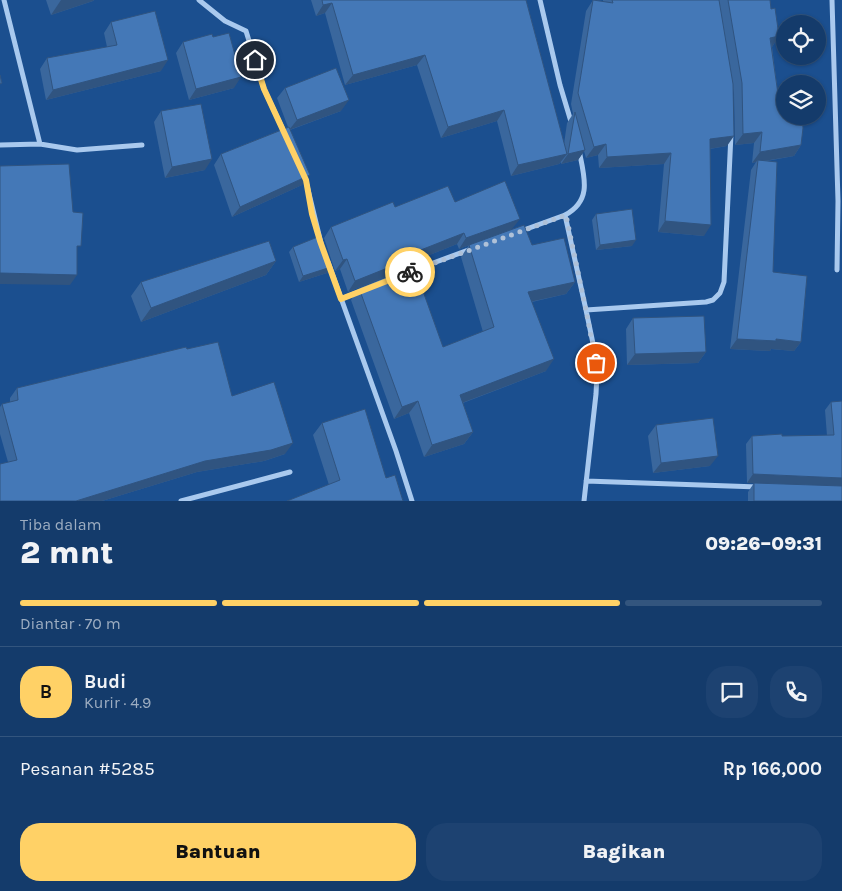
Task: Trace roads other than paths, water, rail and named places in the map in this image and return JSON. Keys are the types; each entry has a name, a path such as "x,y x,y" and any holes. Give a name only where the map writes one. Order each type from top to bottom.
{"street":[{"path":"4,0 40,144"},
{"path":"199,0 225,21 246,31 264,89 288,139"},
{"path":"540,0 560,85 574,129"},
{"path":"832,0 838,201 837,270"},
{"path":"586,310 706,302 713,300 720,293 724,282 727,240 730,125"},
{"path":"0,145 40,144 77,150 142,145"},
{"path":"511,235 566,215 581,203 584,194 583,170 578,146"},
{"path":"303,171 310,194 312,214 323,250"},
{"path":"566,215 597,373 584,501"},
{"path":"403,275 474,248"},
{"path":"326,258 396,451 412,501"},
{"path":"341,299 367,288"},
{"path":"181,501 290,472"},
{"path":"586,481 762,487"}]}
